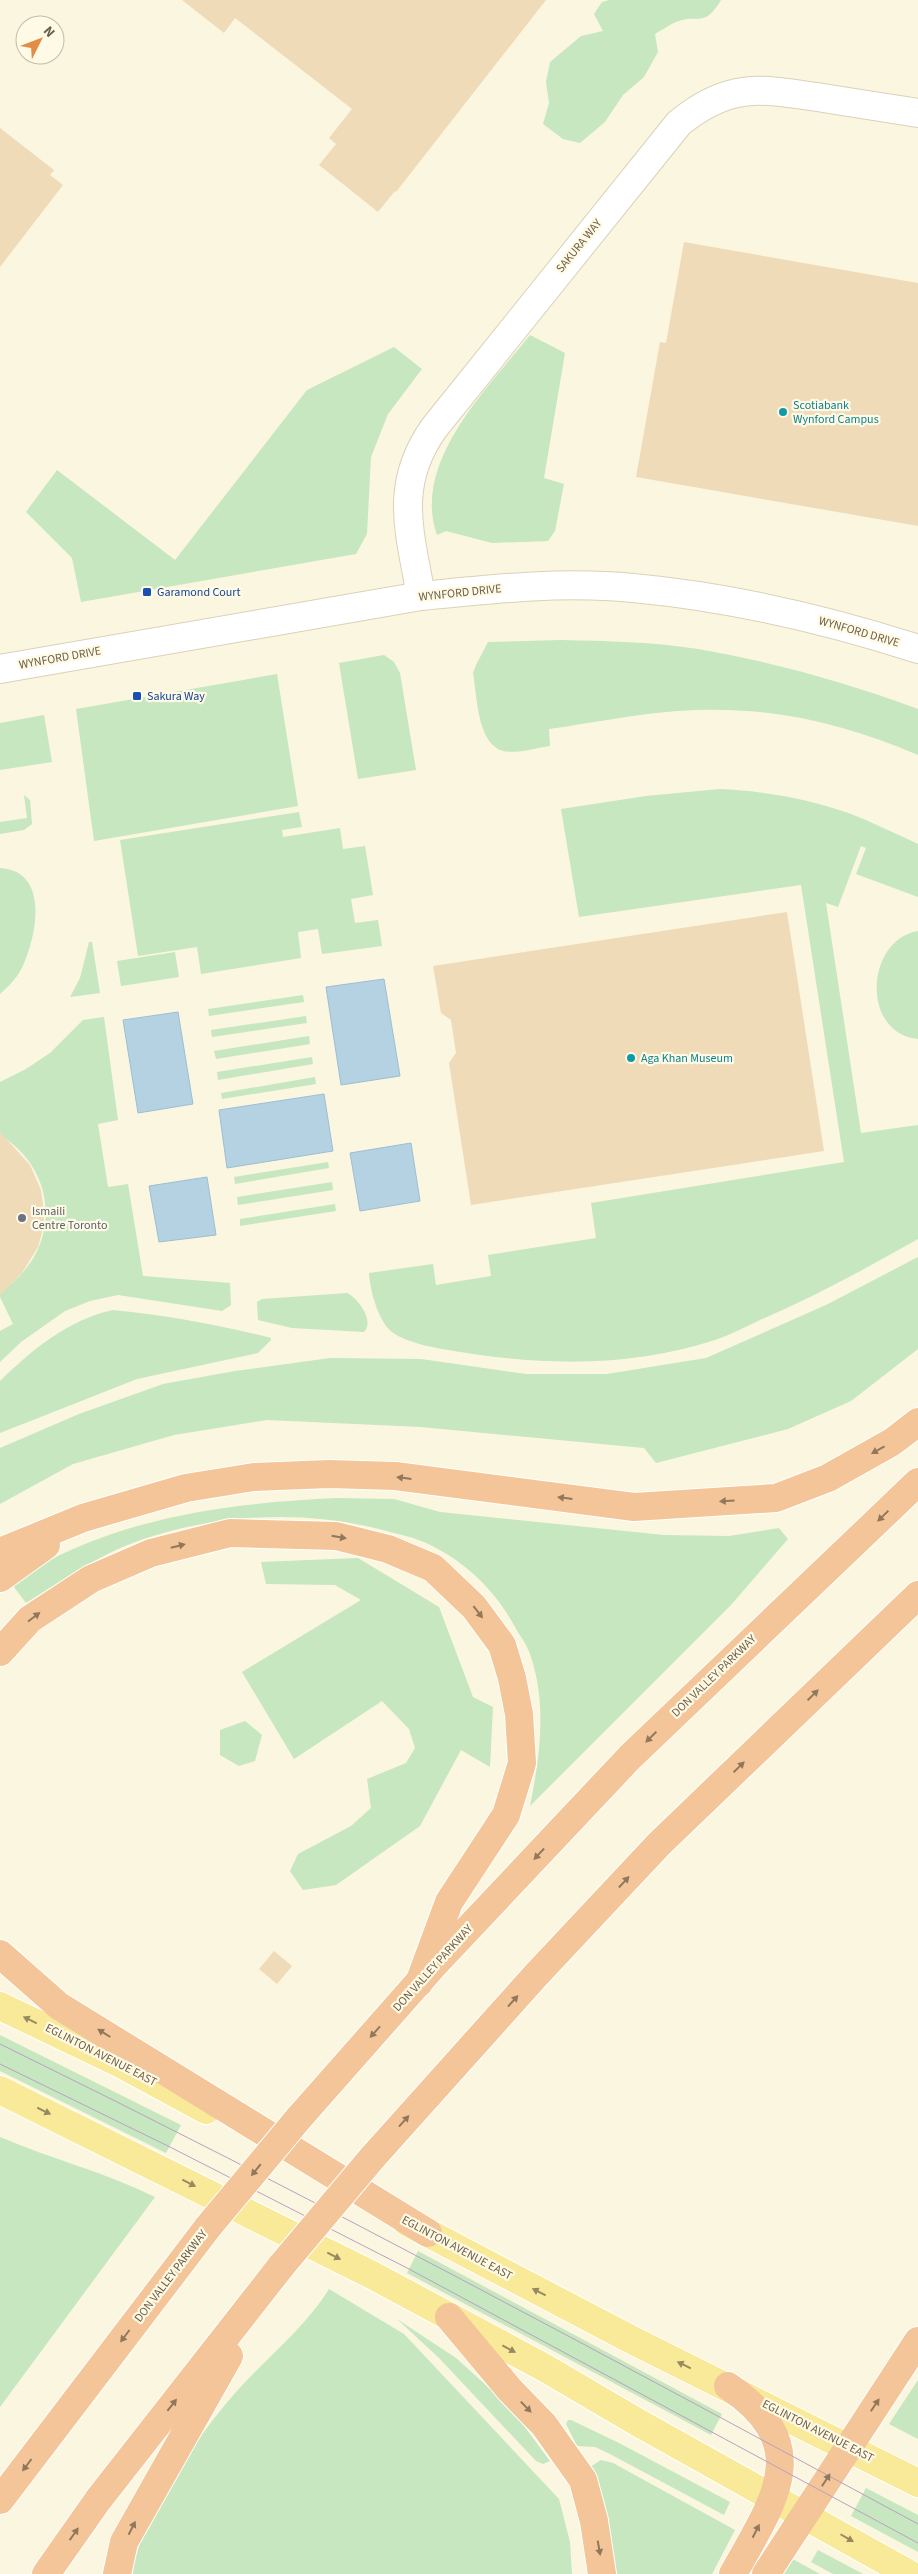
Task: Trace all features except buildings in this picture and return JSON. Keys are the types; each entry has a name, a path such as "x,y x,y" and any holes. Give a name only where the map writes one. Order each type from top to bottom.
{"highway":[{"path":"0,1552 83,1518 186,1488 254,1476 329,1474 395,1476 634,1507 776,1498 828,1478 892,1442 918,1422"},
{"name":"DON VALLEY PARKWAY","path":"0,2500 208,2227 298,2118 419,1983 630,1757 918,1482"},
{"path":"0,1578 83,1518"},
{"path":"0,1652 30,1619 90,1579 152,1553 230,1533 336,1536 388,1549 433,1568 474,1607 502,1645 519,1714 522,1763 506,1815 478,1861 448,1902 419,1983"},
{"path":"46,2574 98,2500 282,2265 372,2158 537,1974 660,1844 918,1595"},
{"path":"0,1954 59,2006 428,2233"},
{"path":"117,2574 124,2542 140,2511 282,2265"},
{"path":"449,2317 510,2390 544,2425 583,2480 594,2521 602,2574"},
{"path":"766,2574 918,2341"},
{"path":"728,2386 751,2402 768,2422 778,2448 780,2468 774,2497 733,2574"}],"main road":[{"name":"EGLINTON AVENUE EAST","path":"0,2006 121,2064 428,2233 632,2340 918,2482"},
{"path":"0,2090 354,2266 545,2368 637,2422 909,2574"}],"street":[{"name":"SAKURA WAY","path":"421,596 406,511 410,480 421,450 434,428 679,122 713,100 735,93 758,90 782,91 918,113"},
{"name":"WYNFORD DRIVE","path":"0,668 421,596 527,587 632,587 733,600 854,628 918,649"}],"green space":[{"path":"609,0 721,0 715,9 705,17 676,22 655,34 658,52 644,77 623,95 605,122 580,143 563,139 543,124 549,103 546,82 550,62 581,36 603,31 594,14 602,2"},
{"path":"530,335 565,353 544,478 564,484 555,531 548,541 492,543 446,531 437,535 432,508 435,480 444,453 458,427 476,402"},
{"path":"394,347 422,369 388,414 371,457 367,534 356,554 81,602 72,558 26,512 57,470 175,560 307,390"},
{"path":"561,640 647,643 698,649 782,667 864,690 918,709 918,755 859,733 800,718 771,713 709,710 645,714 549,729 550,746 514,752 503,751 494,747 483,729 477,706 473,673 488,642"},
{"path":"384,655 394,662 400,673 416,770 358,779 339,663"},
{"path":"277,674 298,806 94,841 76,709"},
{"path":"44,715 52,762 0,770 0,723"},
{"path":"720,789 770,794 819,804 860,817 918,844 918,897 856,874 866,848 861,846 838,907 826,903 861,1133 918,1125 918,1239 820,1292 732,1333 684,1349 653,1355 589,1361 525,1360 493,1357 425,1345 407,1340 392,1332 379,1313 371,1288 369,1273 433,1264 436,1285 491,1276 488,1255 596,1238 591,1203 844,1162 801,885 579,917 561,809 646,796"},
{"path":"24,795 30,800 32,824 24,830 0,834 0,822 27,818"},
{"path":"299,812 302,827 282,830 283,837 340,828 343,849 365,846 373,895 351,899 355,923 378,920 382,946 322,954 318,929 298,932 301,958 201,974 197,947 138,956 120,840"},
{"path":"0,868 16,872 26,880 33,891 35,921 29,950 20,972 0,994"},
{"path":"918,931 918,1039 899,1033 886,1021 879,1005 877,986 880,968 888,951 900,938"},
{"path":"89,942 92,942 100,993 70,997 80,978"},
{"path":"175,952 179,977 121,986 117,961"},
{"path":"303,995 304,1002 209,1016 208,1009"},
{"path":"306,1016 307,1023 212,1037 211,1030"},
{"path":"104,1017 118,1120 98,1124 108,1187 128,1184 143,1276 230,1283 231,1305 222,1311 118,1295 90,1301 65,1311 21,1342 0,1362 0,1331 13,1324 0,1297 0,1292 20,1276 34,1257 43,1236 46,1214 43,1191 35,1170 20,1151 0,1135 0,1082 26,1069 50,1053 83,1020"},
{"path":"309,1036 310,1044 216,1059 214,1051"},
{"path":"312,1057 313,1064 218,1080 217,1072"},
{"path":"315,1077 316,1084 222,1099 221,1093"},
{"path":"328,1162 329,1168 235,1184 234,1177"},
{"path":"332,1182 333,1190 238,1205 237,1197"},
{"path":"335,1204 336,1211 240,1226 240,1219"},
{"path":"918,1257 918,1349 851,1401 788,1429 656,1463 644,1448 421,1427 267,1420 174,1435 73,1464 0,1504 0,1448 79,1414 163,1384 235,1371 330,1358 421,1359 526,1374 607,1374 706,1358 826,1305"},
{"path":"347,1293 364,1310 368,1322 364,1332 292,1328 258,1320 257,1302 262,1299"},
{"path":"113,1310 193,1321 271,1338 271,1340 258,1353 137,1379 0,1433 0,1381 38,1347 66,1328"},
{"path":"337,1498 394,1499 440,1512 664,1535 729,1536 779,1528 788,1539 731,1605 530,1806 537,1769 540,1712 536,1675 530,1653 507,1614 489,1589 453,1558 421,1541 387,1531 325,1519 262,1517 230,1520 168,1532 123,1547 80,1569 26,1603 11,1583 48,1561 86,1543 126,1529 168,1518 252,1504"},
{"path":"358,1558 439,1607 473,1697 493,1707 490,1767 461,1750 420,1826 336,1885 303,1890 290,1871 298,1854 351,1826 371,1808 367,1779 406,1763 415,1748 409,1729 382,1701 294,1759 242,1672 361,1600 335,1585 266,1584 261,1562"},
{"path":"245,1721 262,1735 255,1761 239,1766 220,1755 220,1730"},
{"path":"0,2035 181,2125 166,2153 0,2071"},
{"path":"0,2137 117,2180 155,2197 0,2407"},
{"path":"418,2251 722,2414 711,2435 407,2273"},
{"path":"329,2289 404,2334 559,2499 570,2542 572,2574 133,2574 136,2554 144,2532 170,2482 186,2458 230,2399 307,2319"},
{"path":"397,2319 456,2358 510,2407 550,2461 543,2464 536,2461 439,2358"},
{"path":"918,2380 918,2439 889,2424"},
{"path":"568,2420 619,2443 730,2502 724,2515 610,2454 595,2447 577,2446 566,2424"},
{"path":"601,2460 613,2463 735,2530 712,2574 616,2574 601,2510 587,2469"},
{"path":"866,2488 918,2515 918,2552 851,2516"},
{"path":"818,2550 863,2574 833,2574 811,2562"},
{"path":"789,2557 820,2574 778,2574"}],"water":[{"path":"384,979 400,1076 341,1085 326,987"},
{"path":"178,1012 193,1104 138,1113 123,1020"},
{"path":"324,1094 333,1151 227,1168 219,1110"},
{"path":"411,1143 420,1201 360,1211 350,1153"},
{"path":"207,1177 216,1235 159,1242 149,1186"}],"tram line":[{"path":"0,2044 347,2219 918,2524"},
{"path":"0,2064 170,2147 409,2269 918,2543"}],"place":[{"name":"Scotiabank Wynford Campus","path":"783,412"},
{"name":"Garamond Court","path":"147,592"},
{"name":"Sakura Way","path":"137,696"},
{"name":"Aga Khan Museum","path":"631,1058"},
{"name":"Ismaili Centre Toronto","path":"22,1218"}]}
